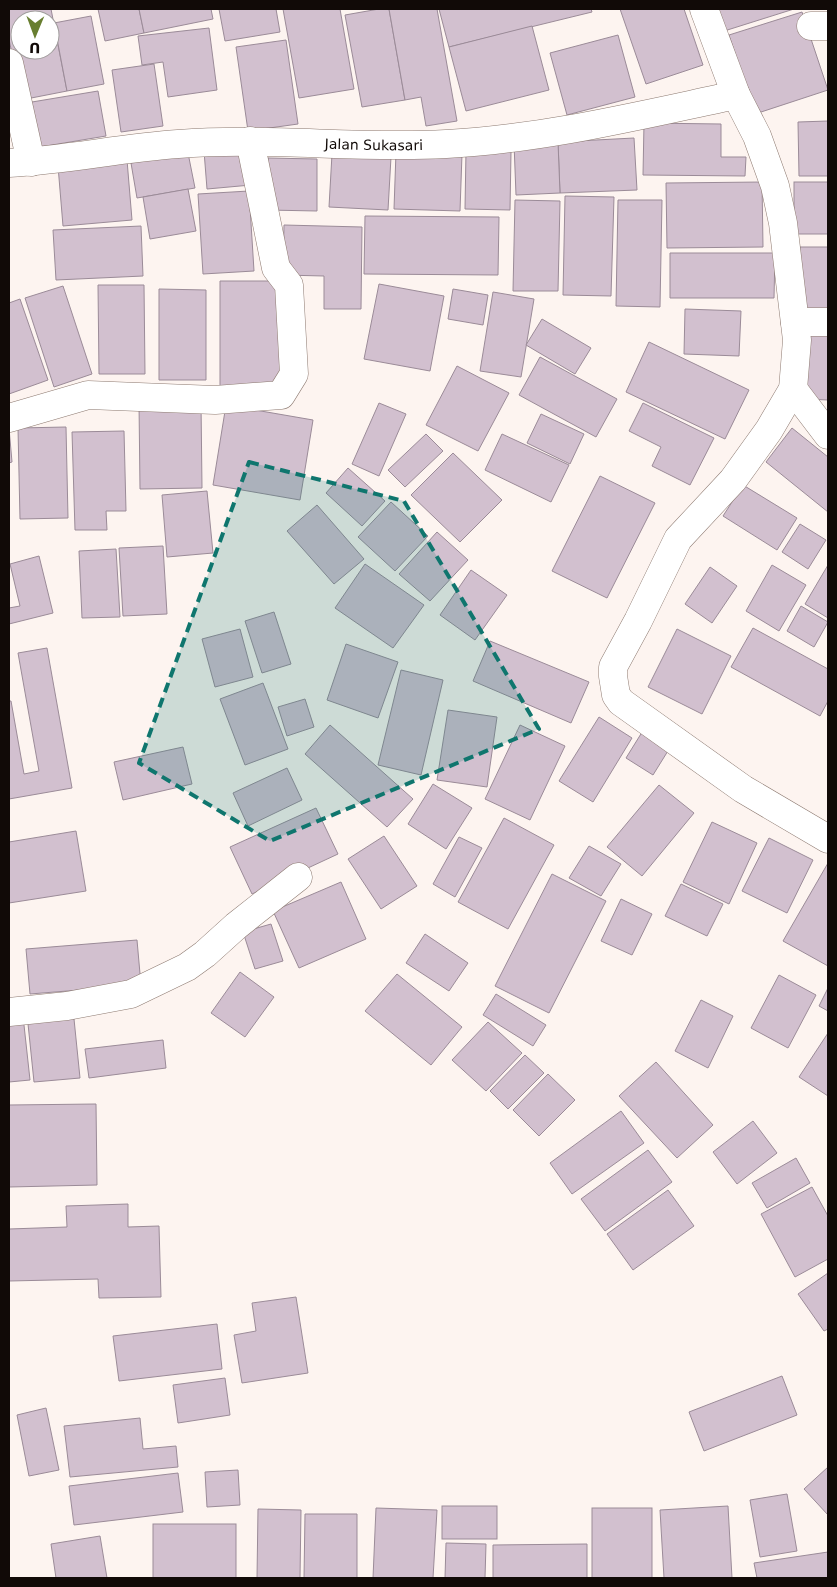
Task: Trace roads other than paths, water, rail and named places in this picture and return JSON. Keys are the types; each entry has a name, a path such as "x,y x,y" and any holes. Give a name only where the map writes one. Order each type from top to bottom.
{"street":[{"path":"704,9 736,95 757,136 775,186 783,223 797,340 792,389 769,430 733,480 678,539 638,621 613,666 612,676 616,695 621,702 743,789 828,839"},
{"path":"9,63 20,162"},
{"name":"Jalan Sukasari","path":"20,162 177,144 250,141 335,144 446,144 516,138 585,127 736,95"},
{"path":"9,418 88,395 215,400 281,394 294,374 289,285 276,268 250,141"},
{"path":"795,322 828,322"},
{"path":"792,389 828,435"},
{"path":"9,1012 66,1006 131,994 187,967 298,876"}]}
